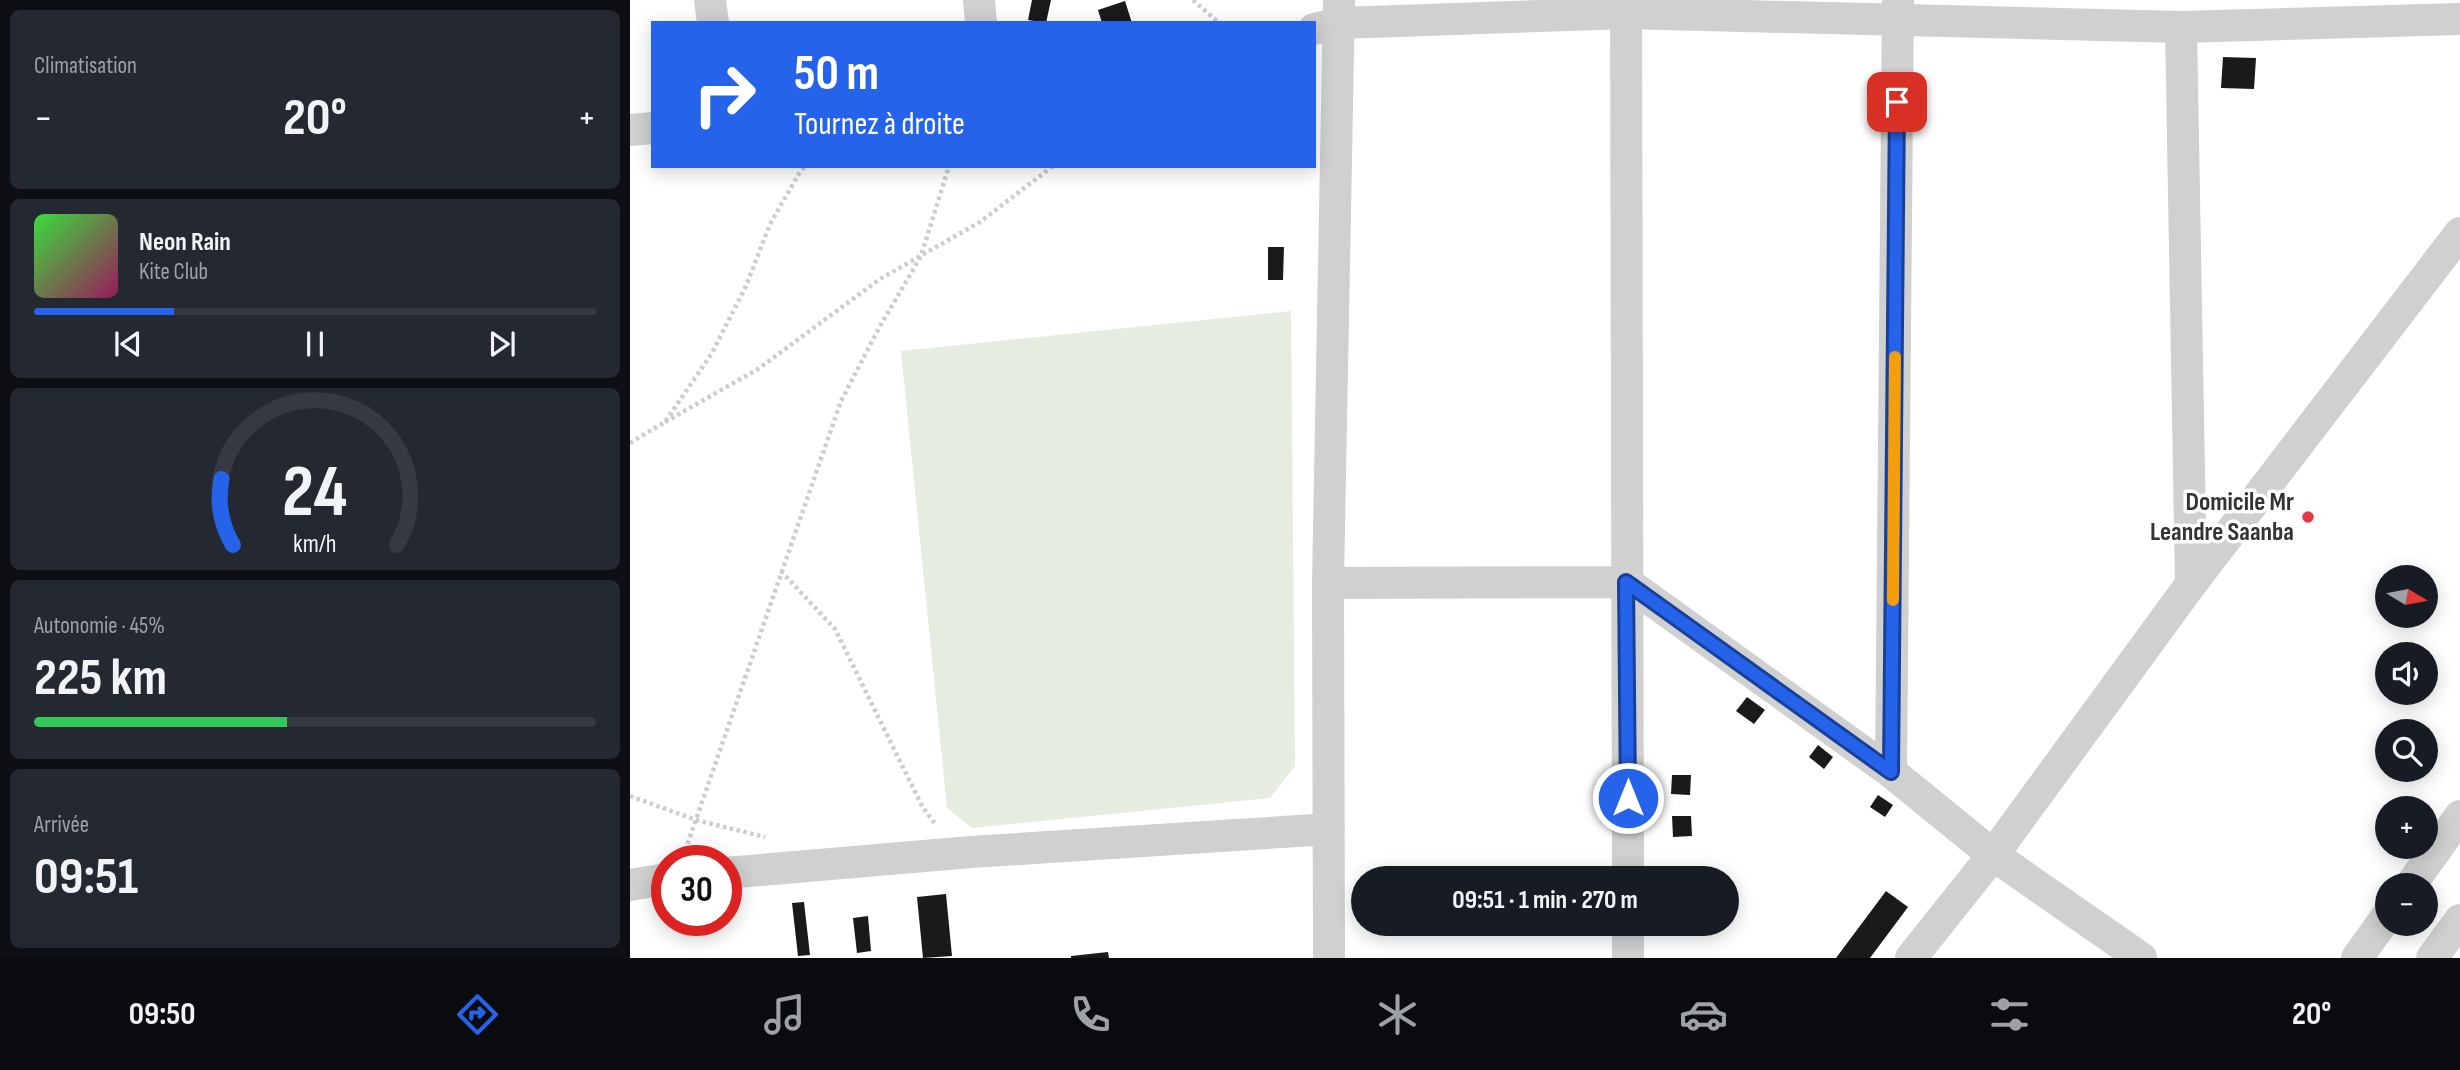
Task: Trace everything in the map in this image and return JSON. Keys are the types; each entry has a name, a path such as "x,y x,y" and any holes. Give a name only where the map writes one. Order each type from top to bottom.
{"street":[{"path":"710,0 713,21"},
{"path":"979,0 981,21"},
{"path":"1626,6 1628,866"},
{"path":"1329,958 1331,17 1626,6 1898,9 2181,27 2460,19"},
{"path":"1891,772 1898,9"},
{"path":"2181,27 2191,584"},
{"path":"630,130 651,128"},
{"path":"1910,958 1993,855 2191,584 2460,233"},
{"path":"1328,583 1626,582 1891,772 1993,855 2141,958"},
{"path":"2419,873 2460,816"},
{"path":"742,872 971,852 1329,829"},
{"path":"630,885 651,882"},
{"path":"2432,958 2460,920"},
{"path":"2357,958 2375,933"},
{"path":"1628,936 1628,958"}],"path":[{"path":"1193,0 1217,21"},
{"path":"665,422 712,354 746,286 769,224 804,168"},
{"path":"687,845 841,401 921,256 948,168"},
{"path":"630,443 758,369 880,279 980,222 1050,168"},
{"path":"781,571 835,629 922,806 936,825 971,852"},
{"path":"630,796 696,820 772,839"}],"shaded area":[{"path":"1291,311 1295,766 1270,798 972,828 947,808 901,351"}],"building":[{"path":"1032,0 1051,0 1046,21 1028,20"},
{"path":"1125,1 1131,21 1101,21 1098,10"},
{"path":"2223,57 2256,58 2254,89 2221,88"},
{"path":"1268,247 1284,247 1283,280 1268,280"},
{"path":"1747,697 1765,710 1754,724 1736,711"},
{"path":"1818,745 1833,757 1824,769 1809,757"},
{"path":"1672,775 1691,775 1690,795 1671,794"},
{"path":"1878,795 1893,805 1885,817 1870,807"},
{"path":"1672,816 1691,816 1692,836 1673,837"},
{"path":"1886,891 1908,907 1870,958 1836,958"},
{"path":"946,894 952,956 923,958 917,897"},
{"path":"804,902 810,955 798,956 792,903"},
{"path":"868,916 871,951 857,953 853,918"},
{"path":"1108,952 1109,958 1071,958 1071,956"}],"slow traffic":[{"path":"1893,600 1895,357"}],"place":[{"name":"Domicile Mr Leandre Saanba","path":"2308,517"}],"route":[{"path":"1628,798 1626,582 1891,772 1897,102"}]}
